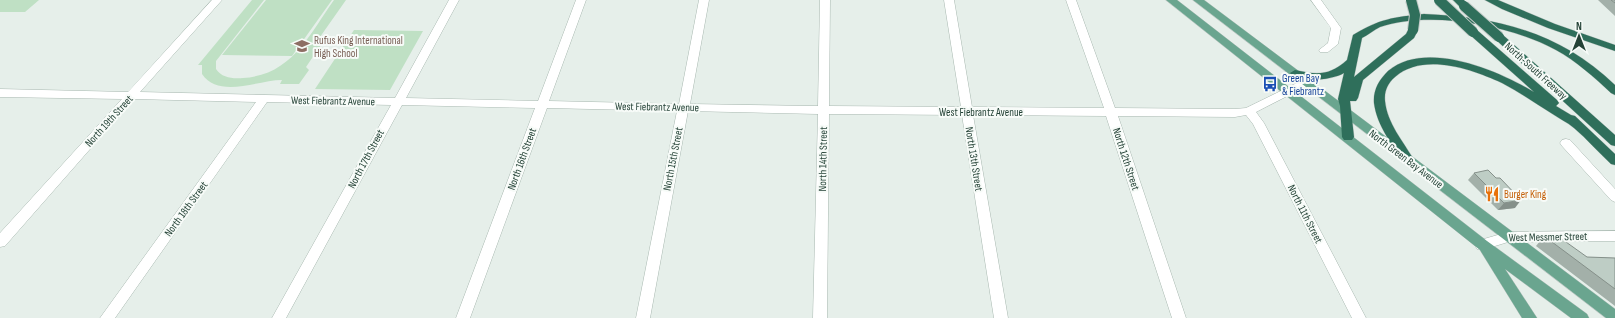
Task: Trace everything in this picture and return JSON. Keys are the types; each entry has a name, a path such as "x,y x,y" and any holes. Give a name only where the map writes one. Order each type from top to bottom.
{"highway":[{"path":"1346,110 1351,104 1355,85 1359,78 1410,36 1416,23 1416,14 1411,0"},
{"name":"North-South Freeway","path":"1439,0 1615,161"},
{"path":"1490,0 1533,20 1575,36 1615,48"},
{"name":"North-South Freeway","path":"1461,3 1615,142"},
{"path":"1348,137 1344,99 1357,37 1372,23 1385,18 1410,13 1445,13 1507,26 1553,44 1590,68 1615,91"},
{"path":"1295,73 1325,77 1337,73 1352,61"},
{"path":"1408,160 1386,123 1381,110 1380,91 1383,82 1391,73 1399,67 1411,63 1430,61 1452,63 1495,76 1576,124"}],"main road":[{"name":"North Green Bay Avenue","path":"1172,0 1348,137 1482,245 1582,318"},
{"name":"North Green Bay Avenue","path":"1198,0 1306,82 1346,110 1508,237 1615,317"},
{"path":"1482,245 1530,318"}],"street":[{"name":"North 19th Street","path":"0,242 217,0"},
{"name":"North 17th Street","path":"279,318 396,102 454,0"},
{"name":"North 16th Street","path":"463,318 581,0"},
{"name":"North 15th Street","path":"643,318 704,0"},
{"name":"North 14th Street","path":"820,318 825,0"},
{"name":"North 13th Street","path":"949,0 1001,318"},
{"name":"North 12th Street","path":"1071,0 1111,113 1179,318"},
{"path":"1316,0 1336,28 1333,44 1324,50"},
{"name":"West Fiebrantz Avenue","path":"0,93 824,110 1235,114 1249,111 1306,82"},
{"name":"North 18th Street","path":"107,318 264,99"},
{"name":"North 11th Street","path":"1249,111 1258,123 1359,318"},
{"path":"1566,143 1615,197"},
{"name":"West Messmer Street","path":"1482,245 1508,237 1615,236"}],"green space":[{"path":"0,0 39,0 25,12 0,12"},
{"path":"252,0 264,0 216,61 216,69 218,72 228,77 239,78 260,75 287,61 298,51 334,0 346,0 320,37 325,39 306,67 309,70 299,84 280,84 282,80 228,87 209,81 202,74 202,65 198,65"},
{"path":"266,0 332,0 292,56 222,55"},
{"path":"354,30 423,31 390,90 315,89"}],"building":[{"path":"1488,170 1496,178 1500,178 1521,200 1504,203 1474,173"},
{"path":"1544,236 1559,237 1587,257 1615,258 1615,289"}],"place":[{"name":"Rufus King International High School","path":"302,46"},
{"name":"Green Bay & Fiebrantz","path":"1270,84"},
{"name":"Burger King","path":"1492,194"}]}
